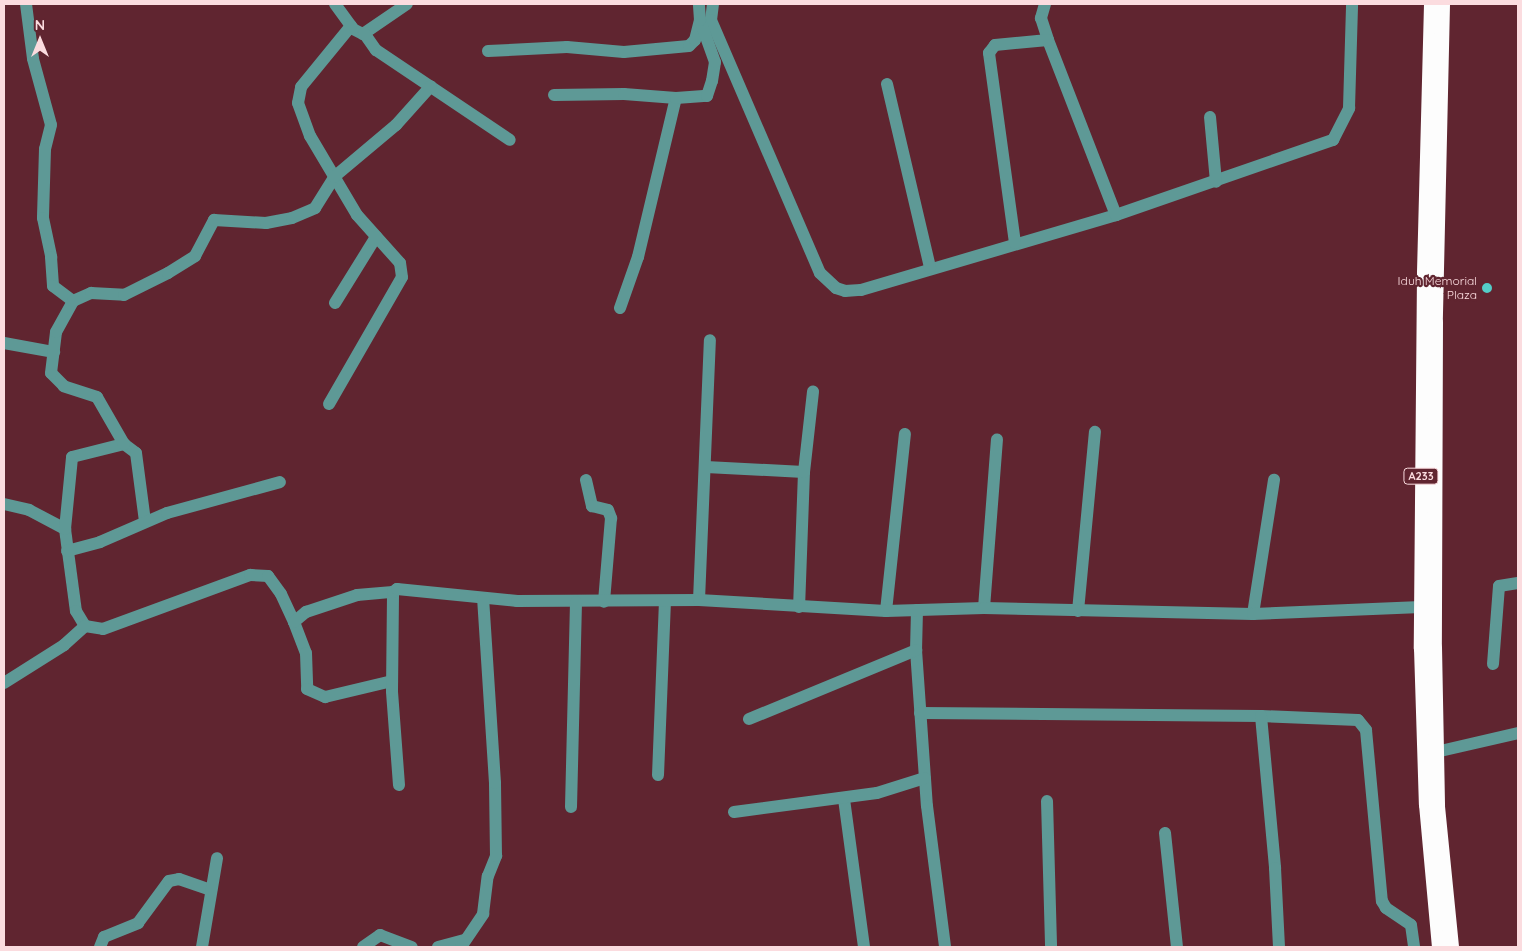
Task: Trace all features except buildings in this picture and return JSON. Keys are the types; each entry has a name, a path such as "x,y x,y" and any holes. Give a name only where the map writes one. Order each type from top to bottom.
{"highway":[{"name":"A233","path":"1431,4 1430,273 1436,752 1438,806 1451,947"},
{"name":"A233","path":"1439,947 1426,804 1421,607 1430,273 1442,4"}],"street":[{"path":"26,4 33,59 51,124 45,149 43,218 51,257 53,286 73,301"},
{"path":"335,4 358,33 364,33 407,4"},
{"path":"554,95 624,94 676,98 707,96 715,62 700,20 699,4"},
{"path":"713,4 711,20 823,276 836,288 861,290 930,268 1116,215 1333,140 1349,108 1352,4"},
{"path":"1045,4 1041,18 1048,40 1116,215"},
{"path":"488,50 567,47 624,52 690,46 695,40 700,20"},
{"path":"329,404 402,277 400,263 357,215 334,177 310,136 298,103 300,87 351,26"},
{"path":"364,33 376,50 510,140"},
{"path":"1015,243 989,53 996,45 1048,40"},
{"path":"887,84 930,268"},
{"path":"144,521 136,453 124,444 98,397 64,386 51,373 56,332 73,301 90,293 124,295 168,273 195,256 214,220 266,223 292,218 315,208 334,177 396,126 432,86"},
{"path":"620,308 638,257 676,98"},
{"path":"1210,117 1216,182"},
{"path":"335,303 376,237"},
{"path":"699,600 710,340"},
{"path":"4,343 54,352"},
{"path":"799,607 804,472 813,392"},
{"path":"1078,612 1095,432"},
{"path":"886,611 905,434"},
{"path":"984,608 996,439"},
{"path":"85,626 76,611 65,532 72,457 124,444"},
{"path":"706,467 804,472"},
{"path":"586,480 592,506 608,510 611,518 604,602"},
{"path":"1253,614 1274,480"},
{"path":"67,551 87,546 144,521 280,482"},
{"path":"4,504 29,510 87,546"},
{"path":"85,626 104,629 250,575 268,576 281,594 306,654 308,689 325,697 392,680"},
{"path":"1492,664 1500,586 1518,584"},
{"path":"294,622 306,612 357,594 393,592 398,589 483,598 576,602 699,600 886,611 984,608 1078,612 1253,614 1421,607"},
{"path":"393,592 392,680 399,785"},
{"path":"438,947 463,944 483,914 488,876 496,856 495,783 483,598"},
{"path":"658,775 665,601"},
{"path":"571,807 576,602"},
{"path":"917,610 916,650 925,778 945,947"},
{"path":"4,683 64,645 85,626"},
{"path":"749,719 916,650"},
{"path":"920,713 1353,718 1363,724 1382,901 1386,908 1411,925 1414,947"},
{"path":"1260,716 1275,868 1279,947"},
{"path":"1436,752 1518,733"},
{"path":"734,812 877,794 925,778"},
{"path":"844,799 864,947"},
{"path":"1047,801 1051,947"},
{"path":"1165,833 1177,947"},
{"path":"202,947 218,858"},
{"path":"100,947 104,937 138,923 168,881 179,879 211,890"},
{"path":"363,947 380,935 412,947"}],"place":[{"name":"Iduh Memorial Plaza","path":"1487,288"}]}
